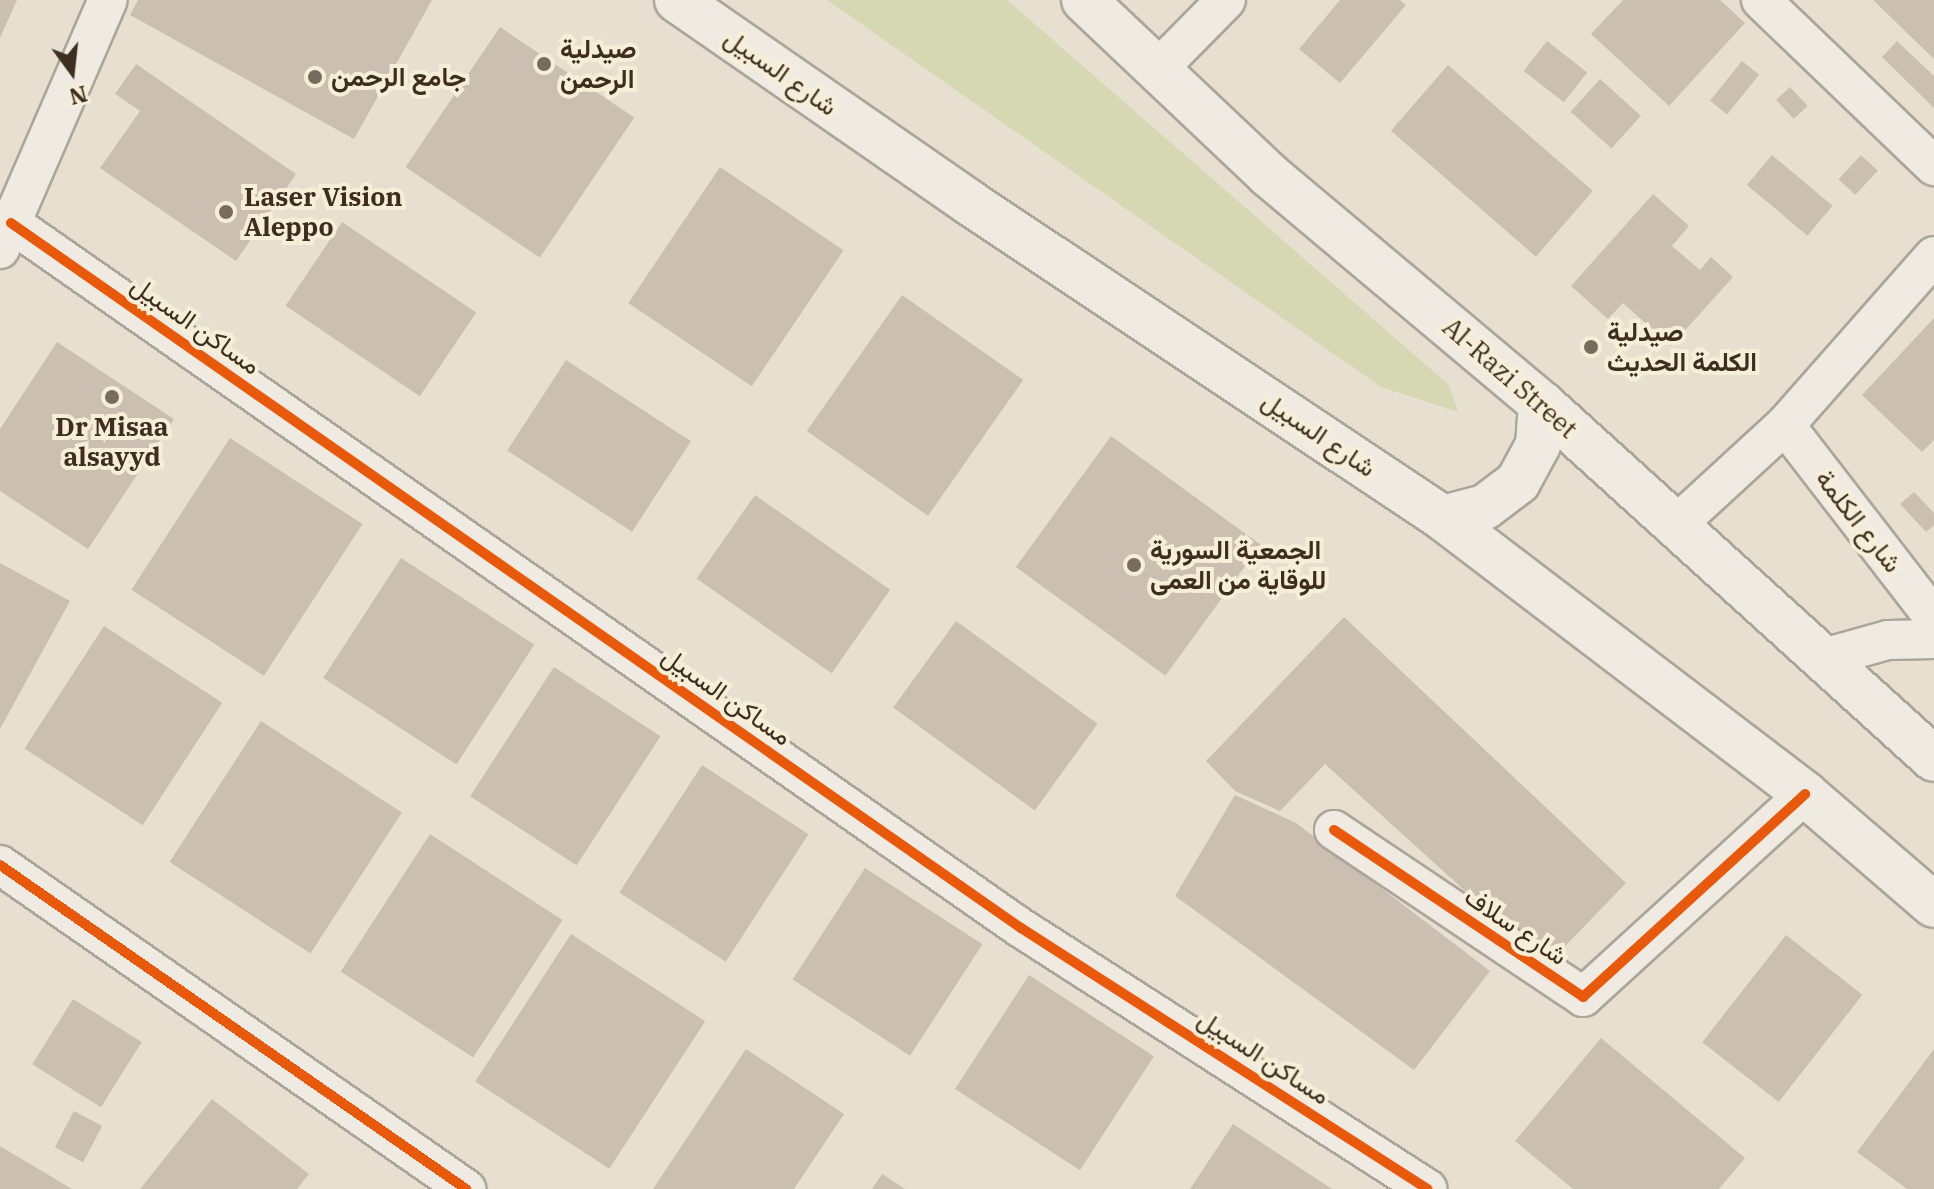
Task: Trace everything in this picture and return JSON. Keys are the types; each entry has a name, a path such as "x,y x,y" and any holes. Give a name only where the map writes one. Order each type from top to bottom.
{"main road":[{"name":"شارع السبيل","path":"677,0 970,203 1443,518 1805,794 1934,905"},
{"name":"Al-Razi Street","path":"1084,0 1269,175 1541,403 1675,526 1827,657 1934,759"},
{"path":"1443,518 1485,507 1518,482 1538,445 1541,403"}],"street":[{"path":"6,236 108,0"},
{"path":"1157,70 1226,0"},
{"path":"1761,0 1934,166"},
{"name":"مساكن السبيل","path":"6,236 1021,928 1428,1189"},
{"path":"1675,526 1785,425 1934,256"},
{"name":"شارع الكلمة","path":"1785,425 1934,618"},
{"path":"1827,657 1888,640 1934,639"},
{"name":"شارع سلاف","path":"1334,830 1583,997 1805,794"},
{"path":"0,865 466,1189"}],"green space":[{"path":"827,0 1007,0 1449,385 1458,412 1381,387"}],"building":[{"path":"0,0 17,0 0,38"},
{"name":"جامع الرحمن","path":"138,0 432,0 354,139 130,15"},
{"path":"1340,0 1400,0 1406,5 1340,83 1299,49"},
{"path":"1623,0 1720,0 1745,23 1669,106 1591,34"},
{"path":"1873,0 1934,0 1934,59"},
{"path":"500,27 634,118 540,258 405,167"},
{"path":"1547,41 1587,72 1564,102 1524,71"},
{"path":"1897,41 1934,76 1934,108 1882,57"},
{"path":"1742,61 1759,75 1727,114 1710,101"},
{"path":"136,64 296,174 236,261 100,168 140,111 115,94"},
{"path":"1448,65 1593,191 1536,257 1391,131"},
{"path":"1600,79 1641,116 1611,149 1571,112"},
{"path":"1790,87 1808,106 1794,119 1776,100"},
{"path":"1772,155 1833,206 1807,236 1747,185"},
{"path":"1861,155 1878,171 1855,195 1838,179"},
{"path":"720,167 844,250 752,386 628,303"},
{"path":"1653,194 1689,226 1672,246 1700,270 1711,257 1733,277 1671,346 1623,303 1608,319 1571,286"},
{"path":"342,222 476,313 420,396 286,306"},
{"path":"902,295 1023,380 928,516 807,431"},
{"path":"1934,318 1934,440 1922,452 1862,395"},
{"path":"57,342 174,419 88,549 0,491 0,429"},
{"path":"566,360 691,441 632,532 507,451"},
{"path":"1111,436 1261,545 1165,676 1016,567"},
{"path":"230,438 363,524 264,676 131,590"},
{"path":"1914,492 1934,513 1934,525 1926,532 1900,504"},
{"path":"755,495 890,590 832,673 696,579"},
{"path":"401,558 534,645 456,765 323,678"},
{"path":"0,563 70,601 0,729"},
{"path":"1344,617 1626,883 1547,965 1325,764 1280,811 1235,791 1206,761"},
{"path":"956,621 1098,724 1035,810 893,708"},
{"path":"104,626 222,703 143,825 24,748"},
{"path":"554,667 661,736 577,865 470,796"},
{"path":"261,721 402,812 310,953 170,862"},
{"path":"702,765 809,834 726,962 619,892"},
{"path":"1235,795 1296,823 1490,971 1414,1070 1175,896"},
{"path":"430,834 563,920 473,1058 341,972"},
{"path":"865,868 982,944 910,1056 793,980"},
{"path":"571,934 705,1021 609,1169 475,1082"},
{"path":"1786,935 1862,995 1779,1102 1702,1042"},
{"path":"1029,975 1154,1056 1080,1170 955,1089"},
{"path":"73,999 142,1042 101,1107 32,1064"},
{"path":"1601,1038 1745,1158 1719,1189 1573,1189 1515,1141"},
{"path":"746,1049 844,1114 794,1189 653,1189"},
{"path":"1934,1049 1934,1189 1907,1189 1857,1152"},
{"path":"212,1099 309,1174 297,1189 140,1189"},
{"path":"74,1111 102,1126 83,1162 55,1147"},
{"path":"1233,1124 1332,1189 1190,1189"},
{"path":"0,1146 72,1189 0,1189"},
{"path":"882,1174 905,1189 872,1189"}],"cycle path":[{"path":"11,223 1021,928 1428,1189"},
{"path":"1334,830 1583,997 1805,794"},
{"path":"0,865 466,1189"}],"place":[{"name":"صيدلية الرحمن","path":"544,64"},
{"name":"جامع الرحمن","path":"315,77"},
{"name":"Laser Vision Aleppo","path":"226,212"},
{"name":"صيدلية الكلمة الحديث","path":"1591,347"},
{"name":"Dr Misaa alsayyd","path":"112,397"},
{"name":"الجمعية السورية للوقاية من العمى","path":"1134,565"}]}
